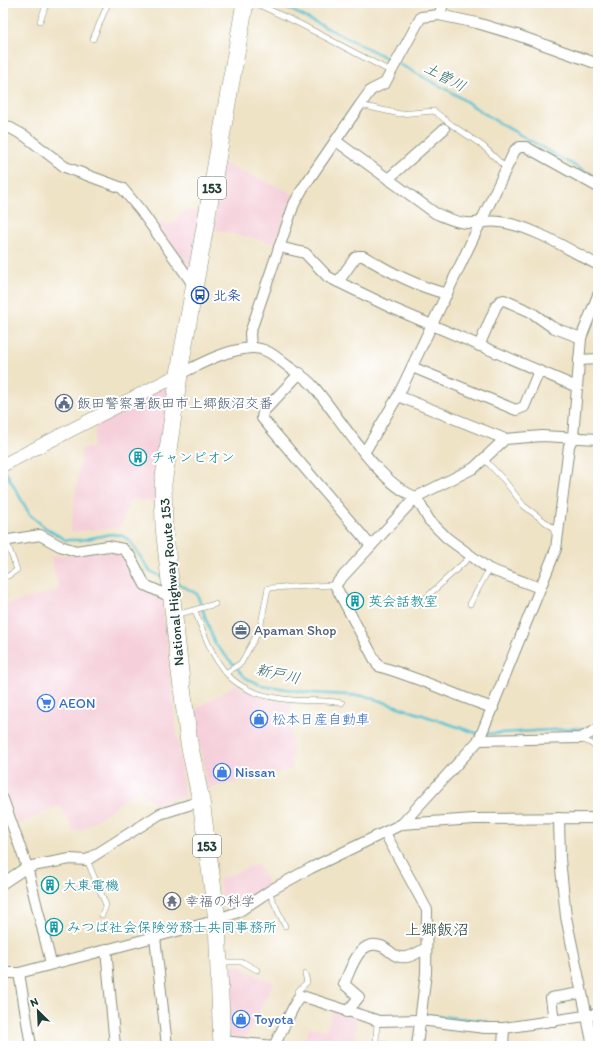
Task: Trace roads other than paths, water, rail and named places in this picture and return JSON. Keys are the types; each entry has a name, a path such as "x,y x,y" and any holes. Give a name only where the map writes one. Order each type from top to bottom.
{"highway":[{"name":"National Highway Route 153","path":"222,1044 216,920 201,801 189,742 164,527 163,484 180,374 245,3"}],"street":[{"path":"439,15 444,3"},
{"path":"251,348 250,332 298,197 360,104 372,90 385,83 421,17 439,15 517,35 598,64"},
{"path":"3,124 24,136 65,167 122,188 141,211 195,287"},
{"path":"388,179 444,129"},
{"path":"336,141 435,213 451,220 467,223 481,221 501,222 522,228 598,265"},
{"path":"364,453 398,396 515,150 520,147 526,147 598,187"},
{"path":"279,247 305,254 328,277 338,282 479,346 577,387"},
{"path":"338,282 355,258 358,256 363,256 391,273 413,283 447,294"},
{"path":"3,973 19,973 51,963 155,937 216,920 238,912 268,892 314,866 402,824 480,739 556,549 569,446 573,437 581,338 598,295"},
{"path":"479,346 496,306 500,301 504,300 531,312 552,327 581,338"},
{"path":"5,464 180,374 223,354 251,348 264,350 300,373 313,386 364,453 386,475 409,494 416,497 429,520 447,538 489,569 540,588"},
{"path":"579,360 598,359"},
{"path":"412,367 516,410 524,407 539,371"},
{"path":"300,373 263,412 262,418 371,546"},
{"path":"398,396 505,439 525,436 598,439"},
{"path":"493,708 405,674 378,666 335,585 416,497 474,468 485,460 505,439"},
{"path":"5,541 40,535 60,546 76,551 108,546 123,550 130,556 145,585 172,594"},
{"path":"480,739 583,737 598,729"},
{"path":"3,799 27,867 51,963"},
{"path":"3,883 27,867 70,859 87,860 160,814 201,801"},
{"path":"559,818 560,859 566,917 593,1046"},
{"path":"402,824 443,820 598,818"},
{"path":"385,833 427,910 426,973 417,1046"},
{"path":"155,937 167,1046"},
{"path":"347,1012 359,997 344,984 359,953 364,948 374,945 382,946 394,955 405,957 426,948"},
{"path":"106,949 115,1046"},
{"path":"19,973 31,1046"},
{"path":"554,1020 551,998 581,993"},
{"path":"222,1044 274,1046 298,998 302,996 347,1012 377,1020 420,1020 485,1028 504,1028 598,1014"},
{"path":"503,1046 504,1028"}],"lane":[{"path":"40,21 47,3"},
{"path":"93,39 108,3"},
{"path":"255,3 392,71"},
{"path":"360,104 376,110 400,114 434,111 452,126 483,146 506,168"},
{"path":"485,460 504,480 524,506 552,527 557,537"},
{"path":"5,541 17,570 8,576"},
{"path":"418,605 472,555"},
{"path":"470,604 489,569"},
{"path":"228,672 241,663 260,629 268,588 335,585"},
{"path":"175,615 215,604"},
{"path":"196,610 211,653 236,683 262,695 293,700 342,703"},
{"path":"583,737 598,750"},
{"path":"87,860 106,905 102,915"},
{"path":"268,892 285,926"},
{"path":"219,962 243,962 257,970"},
{"path":"298,998 297,992 307,982 305,974"},
{"path":"377,1020 376,1044 402,1046"}],"waterway":[{"name":"土曽川","path":"277,3 395,62"},
{"name":"土曽川","path":"399,64 453,93 496,121 598,179"},
{"name":"新戸川","path":"4,469 30,515 47,529 66,540 81,540 111,534 121,535 129,540 150,571 164,578"},
{"name":"新戸川","path":"176,582 197,594 215,644 246,678 261,685 312,693 366,696 479,734"},
{"name":"新戸川","path":"484,734 584,728 588,731"},
{"name":"新戸川","path":"593,735 598,741"},
{"path":"428,1015 487,1021"}],"place":[{"name":"北条","path":"200,295"},
{"name":"飯田警察署飯田市上郷飯沼交番","path":"64,403"},
{"name":"チャンピオン","path":"138,457"},
{"name":"英会話教室","path":"355,601"},
{"name":"Apaman Shop","path":"241,630"},
{"name":"AEON","path":"46,703"},
{"name":"松本日産自動車","path":"259,719"},
{"name":"Nissan","path":"222,772"},
{"name":"大東電機","path":"50,885"},
{"name":"幸福の科学","path":"172,901"},
{"name":"みつば社会保険労務士共同事務所","path":"54,927"},
{"name":"Toyota","path":"241,1019"}],"district":[{"name":"上郷飯沼","path":"437,929"}]}
